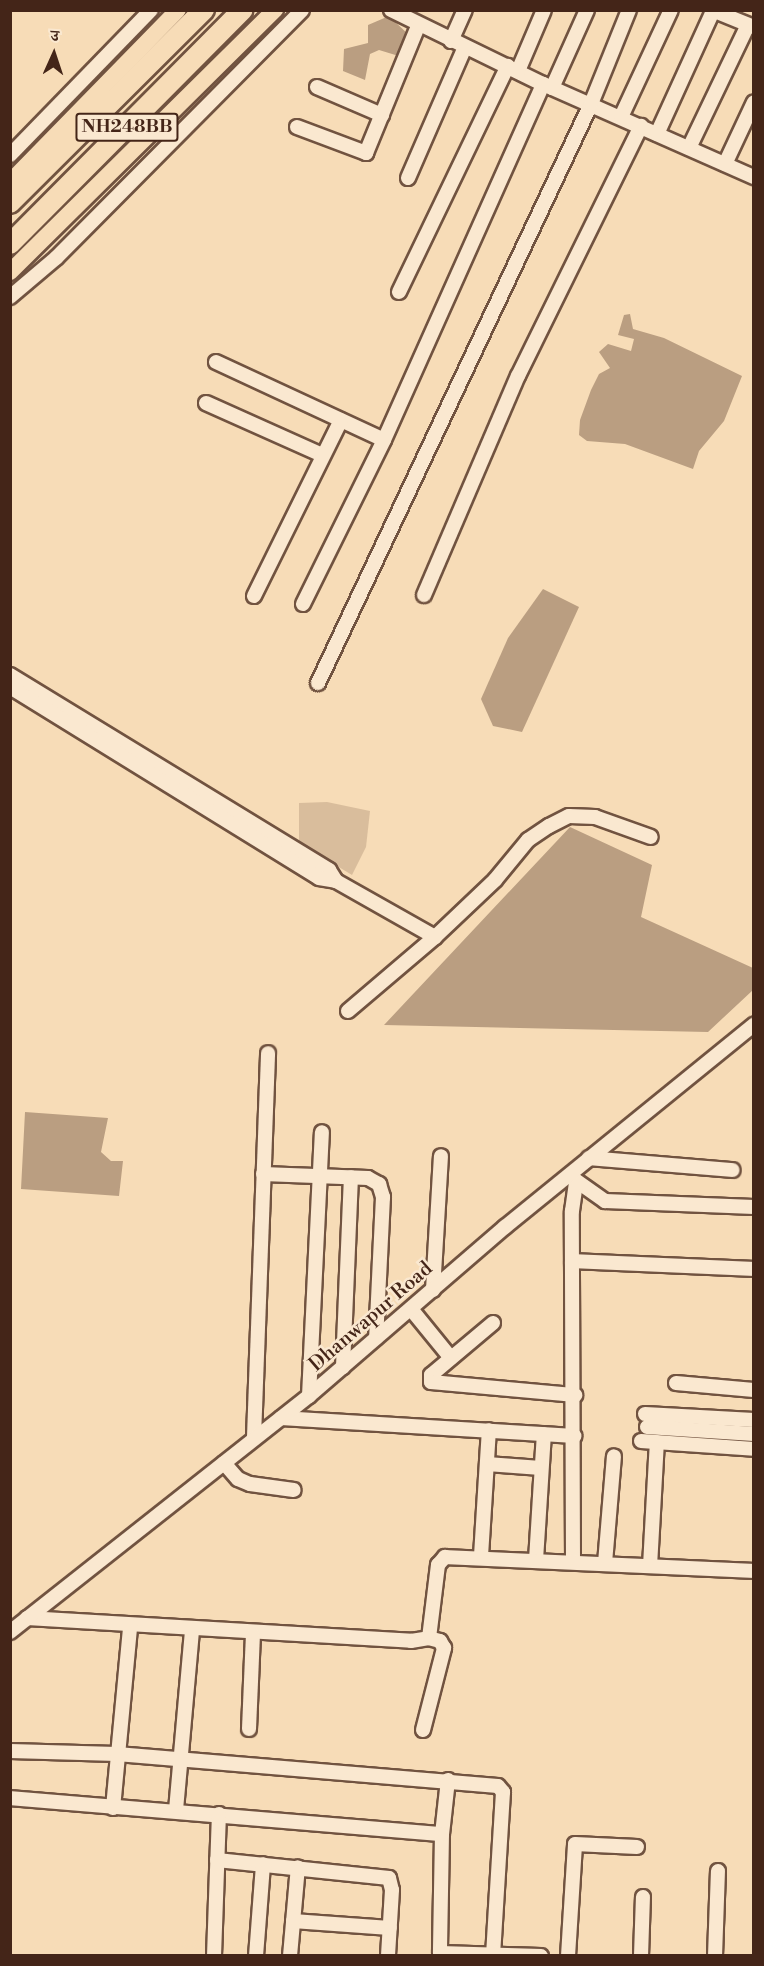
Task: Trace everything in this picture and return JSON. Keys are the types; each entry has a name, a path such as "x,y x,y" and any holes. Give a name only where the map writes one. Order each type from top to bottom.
{"highway":[{"name":"NH248BB","path":"10,203 204,10"},
{"name":"NH248BB","path":"10,244 242,10"}],"main road":[{"path":"10,182 178,10"},
{"path":"10,272 275,10"}],"street":[{"path":"10,155 151,10"},
{"path":"10,297 56,258 302,10"},
{"path":"391,10 547,86 753,177"},
{"path":"451,41 465,10"},
{"path":"399,292 544,10"},
{"path":"303,604 384,440 547,86 587,10"},
{"path":"318,683 591,104 629,10"},
{"path":"621,117 671,10"},
{"path":"657,134 713,11 751,26 689,148"},
{"path":"297,127 366,153 382,115 412,19"},
{"path":"408,178 465,46"},
{"path":"317,87 382,115"},
{"path":"725,164 753,102"},
{"path":"424,595 518,376 641,126"},
{"path":"216,362 384,440"},
{"path":"206,403 322,455"},
{"path":"254,596 341,420"},
{"path":"10,675 319,878 336,881 435,937"},
{"path":"10,687 155,770"},
{"path":"348,1011 435,937 495,879 528,840 569,816 595,817 651,837"},
{"name":"Dhanwapur Road","path":"10,1632 254,1437 309,1396 433,1290 573,1179 589,1158 753,1025"},
{"path":"254,1437 268,1053"},
{"path":"309,1396 322,1132"},
{"path":"433,1290 441,1156"},
{"path":"589,1158 733,1170"},
{"path":"263,1174 376,1180 382,1189 376,1338"},
{"path":"343,1367 351,1177"},
{"path":"573,1179 605,1201 753,1207"},
{"path":"573,1179 575,1395 573,1561"},
{"path":"572,1261 753,1269"},
{"path":"411,1309 452,1358"},
{"path":"493,1323 431,1375 430,1382 575,1395"},
{"path":"676,1383 753,1390"},
{"path":"281,1418 574,1436"},
{"path":"753,1420 646,1421 753,1434"},
{"path":"481,1556 489,1430"},
{"path":"536,1560 544,1434"},
{"path":"640,1441 753,1449"},
{"path":"650,1566 657,1442"},
{"path":"605,1563 614,1456"},
{"path":"224,1463 238,1479 250,1484 294,1490"},
{"path":"487,1464 541,1468"},
{"path":"429,1638 440,1560 481,1556 753,1571"},
{"path":"27,1618 253,1635 411,1641 429,1638 440,1641 444,1647 423,1730"},
{"path":"113,1808 130,1627"},
{"path":"176,1810 192,1630"},
{"path":"249,1729 253,1635"},
{"path":"10,1751 117,1754 180,1761 489,1783 503,1792 493,1955"},
{"path":"448,1780 442,1834 438,1948 440,1953 541,1956"},
{"path":"10,1798 113,1808 176,1810 442,1834"},
{"path":"214,1956 219,1814"},
{"path":"568,1956 575,1844 637,1847"},
{"path":"217,1860 389,1878 388,1956"},
{"path":"256,1956 263,1864"},
{"path":"290,1956 298,1867"},
{"path":"715,1956 718,1871"},
{"path":"641,1956 643,1897"},
{"path":"293,1921 390,1928"}],"shaded area":[{"path":"389,16 411,37 402,57 379,50 370,54 365,80 343,71 344,49 368,43 368,25"},
{"path":"630,314 633,329 664,338 742,376 724,421 699,451 693,469 625,444 587,441 579,435 580,420 591,390 599,374 610,368 599,352 608,344 631,351 634,339 618,335 624,315"},
{"path":"543,589 579,607 522,732 493,726 481,699 508,638"},
{"path":"327,802 370,811 366,847 352,875 299,843 299,803"},
{"path":"570,827 652,865 641,917 753,968 753,990 708,1032 384,1025"},
{"path":"25,1112 108,1118 101,1152 111,1161 123,1161 119,1196 21,1189"}]}
